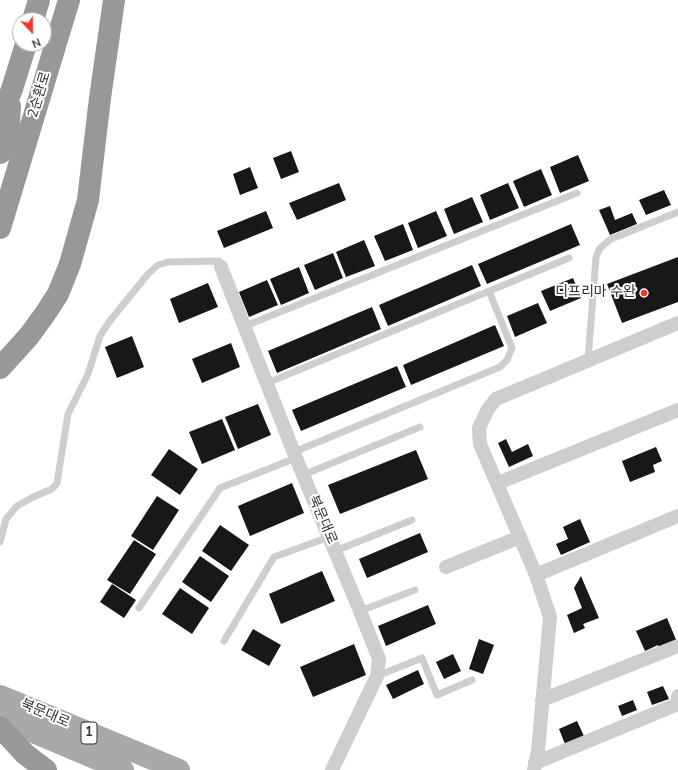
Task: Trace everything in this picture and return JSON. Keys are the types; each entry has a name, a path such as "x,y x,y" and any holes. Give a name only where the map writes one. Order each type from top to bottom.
{"highway":[{"path":"35,12 39,0"},
{"name":"2순환로","path":"12,189 69,0"},
{"path":"0,368 29,336 58,294 70,264 88,200 100,98 114,0"},
{"name":"2순환로","path":"12,89 24,52"},
{"path":"0,121 12,89"},
{"path":"0,153 9,123 12,89"},
{"path":"0,228 12,189"},
{"path":"0,235 12,189"},
{"path":"0,727 25,754 46,770"}],"main road":[{"name":"북문대로","path":"0,696 179,770"},
{"name":"북문대로","path":"0,718 123,770"}],"street":[{"name":"북문대로","path":"221,267 303,475 379,659 377,676 332,770"},
{"path":"534,766 538,751 550,617 536,575 480,444 479,428 488,409 496,398 678,323"},
{"path":"498,484 678,410"},
{"path":"536,575 678,516"},
{"path":"446,567 520,537"},
{"path":"542,700 678,646"},
{"path":"534,766 678,704 678,696"}],"lane":[{"path":"245,326 577,193"},
{"path":"588,361 596,257 600,248 610,239 678,212"},
{"path":"267,383 569,258"},
{"path":"0,542 6,519 17,506 52,489 57,483 68,414 88,374 100,336 113,316 148,274 158,265 168,262 219,261 221,267"},
{"path":"139,608 220,488 500,367 507,360 512,348 489,291"},
{"path":"303,475 420,427"},
{"path":"335,551 412,520"},
{"path":"224,640 274,558 329,536"},
{"path":"360,611 415,590"},
{"path":"377,676 422,658 437,695 472,680"}],"building":[{"path":"291,151 299,172 281,179 273,158"},
{"path":"578,155 589,181 560,193 550,167"},
{"path":"250,167 258,188 240,195 233,174"},
{"path":"541,169 552,195 524,207 513,181"},
{"path":"339,183 346,200 297,220 289,203"},
{"path":"508,183 519,208 490,220 480,195"},
{"path":"664,190 671,205 646,215 639,200"},
{"path":"472,197 483,222 454,234 444,209"},
{"path":"610,206 615,220 632,213 637,224 610,235 599,210"},
{"path":"266,211 273,228 224,248 217,231"},
{"path":"436,211 447,236 418,248 408,223"},
{"path":"403,224 413,250 385,261 374,236"},
{"path":"571,224 580,245 487,284 478,264"},
{"path":"364,240 375,266 346,277 336,252"},
{"path":"333,253 343,278 315,290 304,265"},
{"name":"디프리마 수완","path":"678,257 678,302 622,323 607,284"},
{"path":"472,265 481,286 388,326 379,305"},
{"path":"299,267 309,293 281,305 270,279"},
{"path":"573,278 581,298 550,311 541,291"},
{"path":"267,280 278,305 249,317 239,292"},
{"path":"208,283 218,307 179,323 170,299"},
{"path":"538,303 547,323 515,337 507,316"},
{"path":"372,307 381,329 277,373 268,351"},
{"path":"495,325 504,346 411,385 403,365"},
{"path":"132,336 144,367 117,378 105,347"},
{"path":"231,343 240,367 202,383 192,359"},
{"path":"397,366 406,387 301,431 292,410"},
{"path":"258,404 271,435 238,449 225,417"},
{"path":"222,419 235,450 202,464 189,432"},
{"path":"506,439 512,452 528,444 533,456 509,467 498,443"},
{"path":"656,447 662,461 653,465 655,472 630,482 622,461"},
{"path":"169,449 198,469 180,495 151,475"},
{"path":"416,450 428,479 340,514 328,485"},
{"path":"292,483 304,513 250,536 238,506"},
{"path":"157,496 179,510 153,550 131,536"},
{"path":"580,519 590,542 561,555 556,544 568,539 563,527"},
{"path":"220,525 249,545 231,571 202,551"},
{"path":"420,533 428,552 367,578 359,559"},
{"path":"134,540 156,554 130,594 107,580"},
{"path":"200,556 229,576 211,602 182,582"},
{"path":"322,571 335,601 281,624 269,594"},
{"path":"581,576 599,618 583,624 585,628 574,633 567,615 582,608 574,588"},
{"path":"112,584 136,600 124,618 100,602"},
{"path":"180,588 209,608 192,634 162,614"},
{"path":"428,605 436,624 386,646 378,626"},
{"path":"667,618 677,642 660,649 658,645 645,651 636,631"},
{"path":"253,629 281,645 269,666 241,650"},
{"path":"479,639 494,645 483,674 469,669"},
{"path":"354,644 366,675 313,697 300,667"},
{"path":"453,654 461,671 444,679 436,662"},
{"path":"418,670 424,684 393,699 386,685"},
{"path":"663,686 669,699 652,705 647,692"},
{"path":"633,700 637,710 622,716 618,706"},
{"path":"577,721 584,736 565,744 559,729"}],"place":[{"name":"디프리마 수완","path":"644,293"}]}
